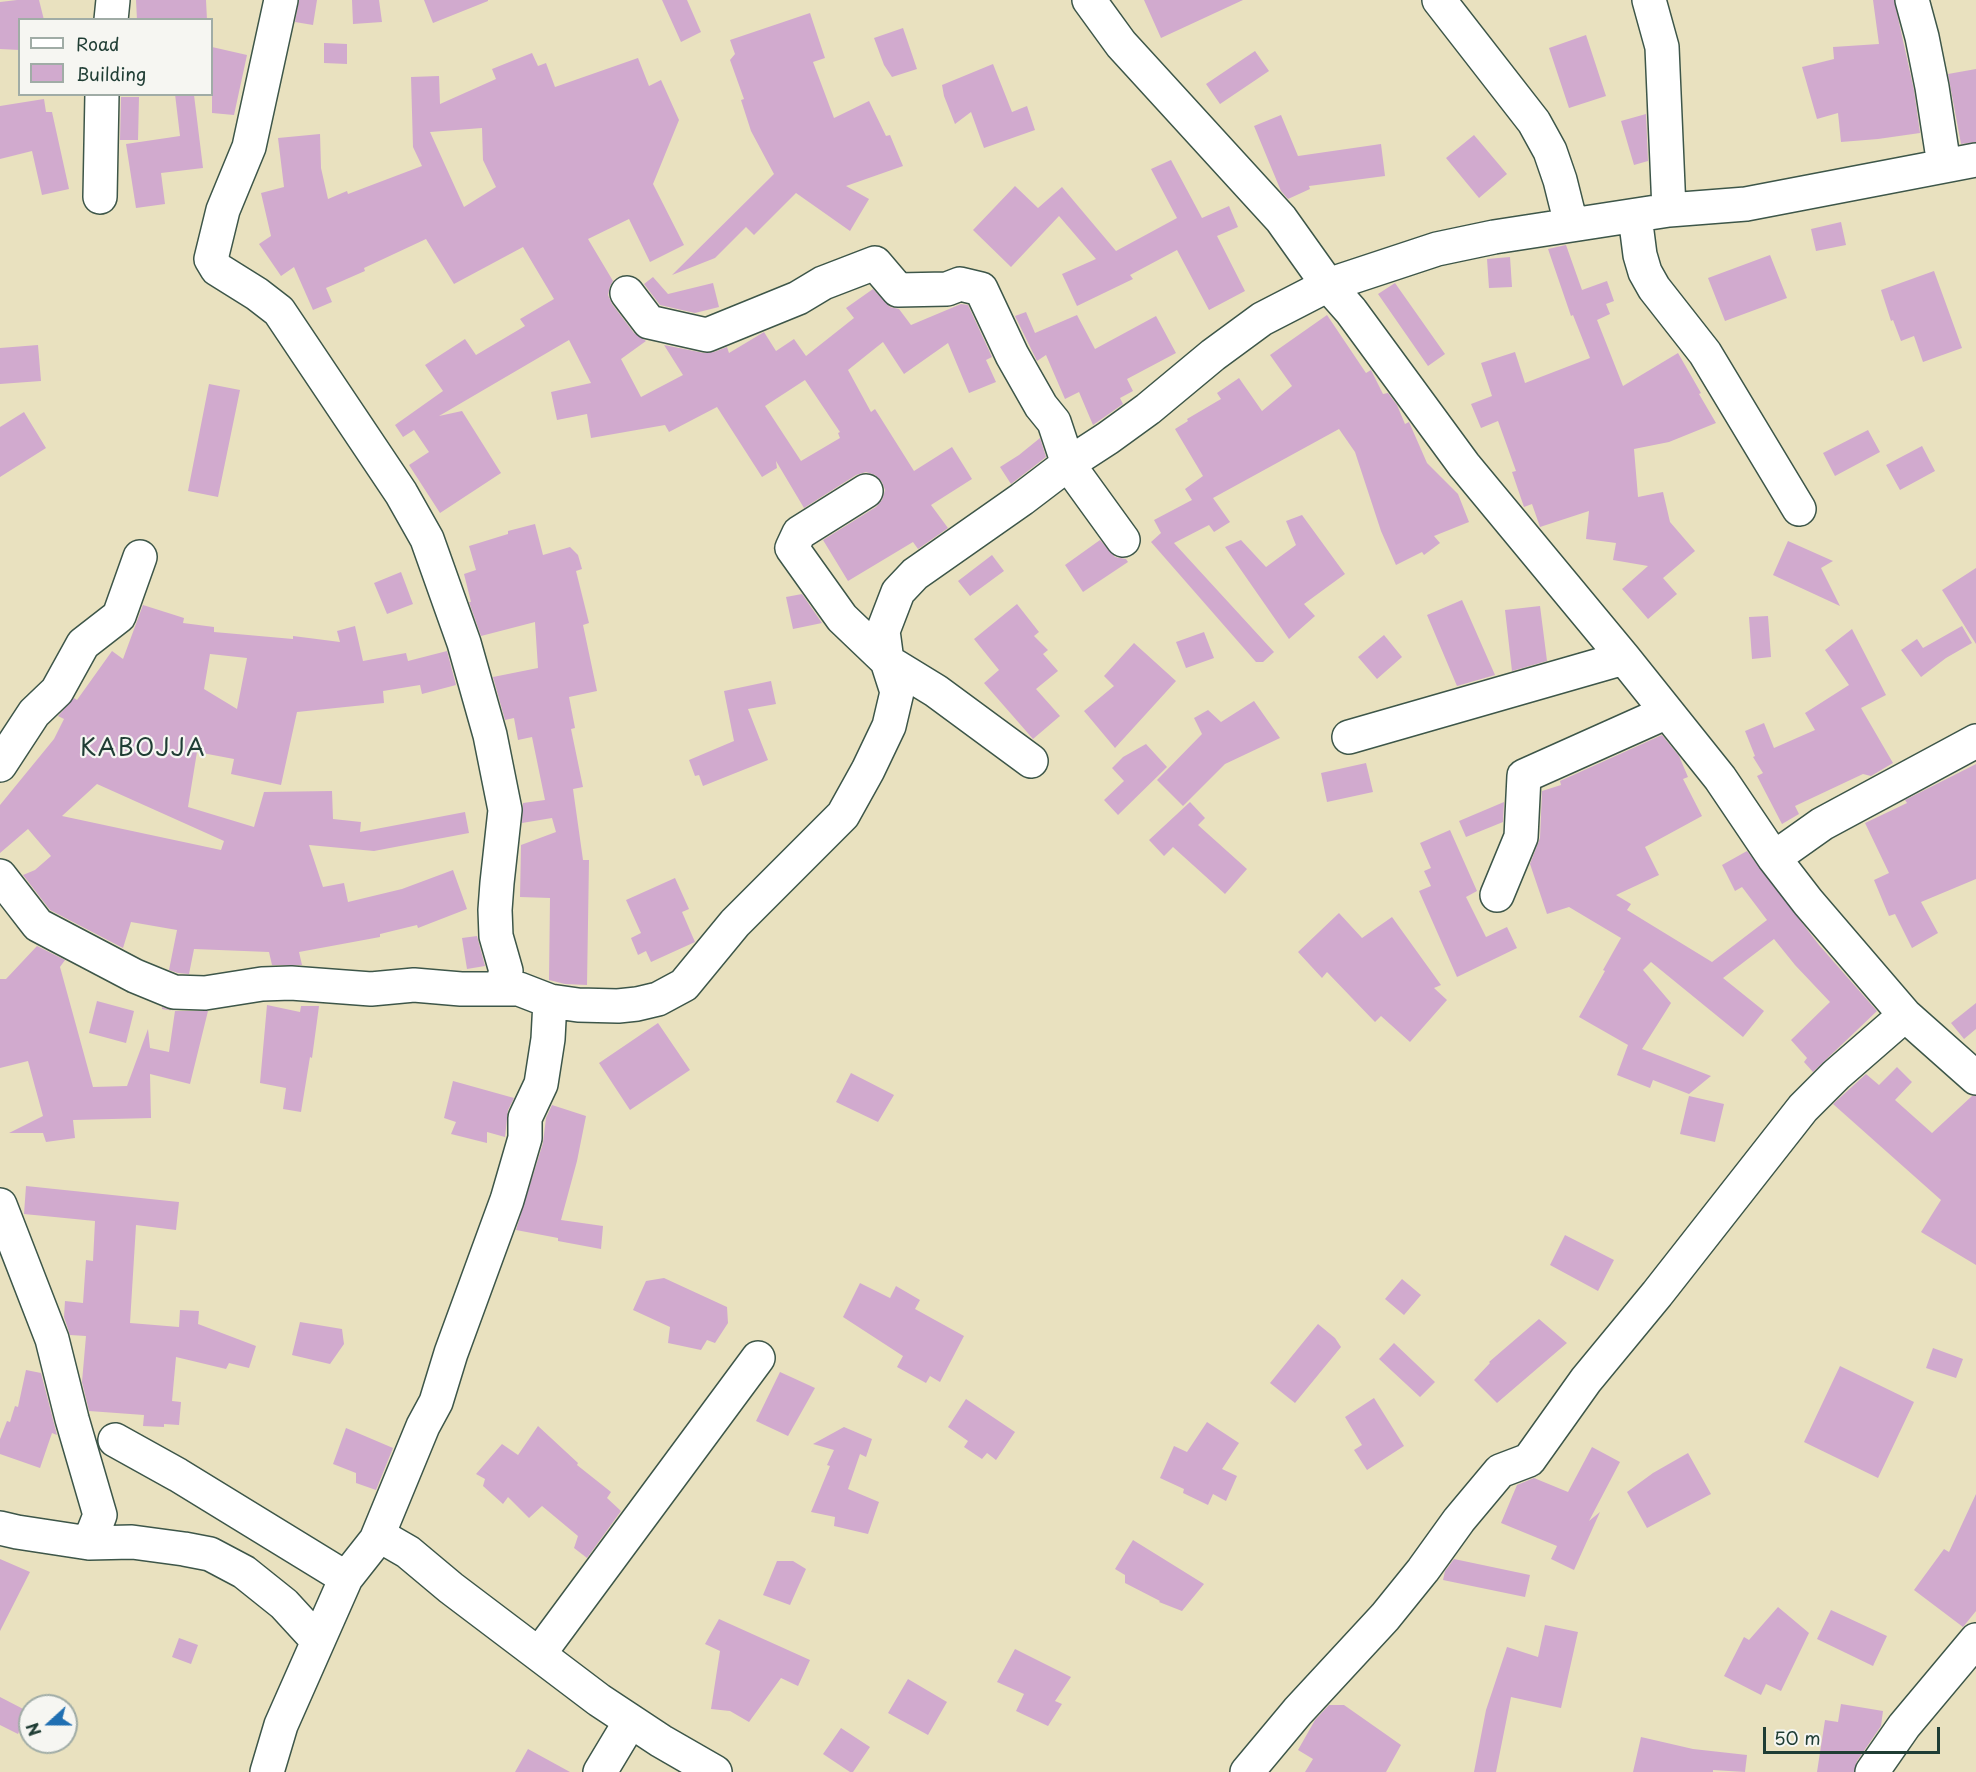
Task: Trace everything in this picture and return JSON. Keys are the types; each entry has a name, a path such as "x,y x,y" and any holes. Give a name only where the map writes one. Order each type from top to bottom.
{"street":[{"path":"111,18 113,0"},
{"path":"281,0 249,147 223,210 211,259 217,269 279,311 401,493 427,539 464,644 490,735 505,810 495,910 496,936 506,970 501,988"},
{"path":"1089,0 1121,44 1281,219 1464,465 1720,778 1774,858 1808,902 1905,1015 1976,1078"},
{"path":"1439,0 1533,122 1550,151 1571,224"},
{"path":"1649,0 1662,47 1669,210"},
{"path":"1912,0 1928,67 1944,165"},
{"path":"100,197 102,96"},
{"path":"0,876 38,925 135,976 174,992 205,993 262,984 291,983 371,989 414,985 461,989 519,989 550,1001 578,1005 618,1006 658,999 684,985 735,923 843,815 889,726 897,692 887,661 883,631 898,592 915,574 1148,409 1213,355 1262,319 1328,285 1437,249 1571,224 1669,210 1746,204 1976,160"},
{"path":"1635,216 1640,255 1645,272 1705,353 1799,508"},
{"path":"627,293 649,322 707,336 798,298 823,283 875,263 898,290 946,290 960,284 981,290 1041,406 1054,422 1068,464 1123,540"},
{"path":"866,491 799,533 792,548 842,618 887,661 936,691 1032,761"},
{"path":"0,765 34,713 57,691 83,644 119,616 140,557"},
{"path":"1349,737 1624,658"},
{"path":"1497,895 1521,837 1524,776 1667,712"},
{"path":"1774,858 1822,824 1976,741"},
{"path":"267,1772 281,1725 346,1578 376,1540 423,1426 436,1402 507,1200 525,1138 525,1118 541,1084 548,1039 550,1001"},
{"path":"1247,1772 1298,1712 1385,1617 1459,1520 1500,1471 1529,1460 1586,1380 1657,1294 1803,1108 1836,1075 1905,1015"},
{"path":"0,1205 52,1339 100,1515 88,1543"},
{"path":"539,1654 758,1358"},
{"path":"115,1440 178,1475 346,1578"},
{"path":"0,1528 88,1543 132,1542 210,1554 244,1572 284,1604 318,1641"},
{"path":"376,1540 382,1537 408,1552 451,1588 630,1722 715,1772"},
{"path":"1872,1772 1904,1726 1976,1640"},
{"path":"600,1772 630,1722"}],"building":[{"path":"39,0 44,18 18,18 18,50 0,49 0,2"},
{"path":"136,0 206,0 207,18 137,18"},
{"path":"299,0 317,0 313,25 295,22"},
{"path":"352,0 379,0 382,22 353,24"},
{"path":"424,0 488,0 488,1 433,23"},
{"path":"662,0 687,0 701,32 681,42"},
{"path":"1144,0 1243,0 1161,38"},
{"path":"1873,0 1894,0 1914,90 1920,133 1841,142 1838,113 1817,119 1802,67 1834,59 1833,47 1879,44"},
{"path":"810,13 825,58 813,62 834,118 869,101 886,136 890,135 903,166 846,186 869,199 850,231 796,193 754,235 746,227 715,258 672,275 774,174 751,131 741,100 744,99 730,60 735,54 730,40"},
{"path":"903,28 917,69 892,77 884,65 874,38"},
{"path":"1586,35 1606,96 1569,108 1549,48"},
{"path":"324,43 347,44 347,64 324,63"},
{"path":"213,47 247,55 234,115 212,113"},
{"path":"1255,51 1269,71 1220,104 1206,84"},
{"path":"532,53 538,66 546,63 555,87 638,58 649,86 661,80 679,120 653,184 684,245 650,262 629,219 588,239 613,281 608,295 612,304 634,333 646,341 621,359 641,397 683,375 664,345 704,353 727,347 729,353 764,332 776,351 794,339 806,356 854,318 846,308 873,289 890,307 899,309 911,325 961,304 968,305 992,357 986,360 996,382 969,393 948,343 904,374 883,342 848,370 871,412 875,409 914,471 952,447 972,479 931,505 948,528 918,549 913,542 848,581 823,540 876,507 882,500 885,490 882,482 875,475 866,472 856,475 804,508 776,461 777,468 762,477 717,407 669,432 665,425 591,438 587,414 557,420 551,392 591,383 569,340 439,416 462,411 501,473 440,513 409,465 429,452 414,430 403,437 395,425 443,391 425,365 465,339 476,355 525,326 520,319 554,299 523,247 454,284 426,239 364,268 365,271 326,288 332,302 313,310 294,267 281,276 259,244 271,236 261,193 284,187 278,138 320,134 321,168 328,199 347,191 348,194 422,166 413,147 411,77 439,76 440,104 496,79 492,69","holes":["482,128 483,160 496,187 464,207 430,132","805,380 840,432 838,433 840,438 801,461 765,406"]},
{"path":"993,64 1012,112 1027,106 1035,130 984,148 971,112 955,124 942,85"},
{"path":"1976,69 1976,142 1961,144 1948,74"},
{"path":"175,96 194,96 203,168 161,173 165,204 136,208 126,144 180,136"},
{"path":"121,97 139,97 138,140 120,140"},
{"path":"44,99 46,112 52,112 69,189 42,195 32,151 0,159 0,106"},
{"path":"1646,114 1648,161 1634,165 1621,121"},
{"path":"1281,115 1298,156 1381,144 1385,176 1309,186 1310,189 1288,199 1281,191 1254,126"},
{"path":"1474,135 1507,174 1479,198 1446,158"},
{"path":"1171,160 1202,218 1229,206 1238,227 1217,236 1245,291 1209,310 1177,250 1130,275 1133,279 1077,306 1062,274 1096,259 1059,216 1011,267 973,230 1015,186 1038,208 1062,187 1116,251 1177,218 1151,169"},
{"path":"1841,222 1846,245 1816,251 1811,229"},
{"path":"1566,245 1582,290 1607,281 1614,301 1606,304 1610,314 1597,320 1623,386 1678,353 1716,423 1669,442 1634,449 1638,497 1663,492 1670,522 1695,551 1663,578 1677,594 1648,619 1622,589 1648,566 1613,560 1616,543 1586,539 1589,511 1540,527 1532,504 1524,507 1512,472 1516,471 1498,421 1481,428 1471,404 1492,396 1481,363 1515,352 1525,383 1590,358 1573,315 1571,316 1548,249"},
{"path":"1770,255 1787,298 1725,321 1708,278"},
{"path":"1510,257 1512,287 1489,288 1487,259"},
{"path":"1934,271 1962,348 1923,362 1914,336 1901,341 1893,320 1891,321 1881,290"},
{"path":"653,277 668,294 713,283 719,307 695,313 660,305 644,284"},
{"path":"1395,283 1445,354 1428,366 1378,294"},
{"path":"1026,312 1035,333 1077,315 1095,349 1156,316 1176,353 1127,379 1133,391 1120,398 1123,404 1093,425 1079,392 1065,399 1046,355 1037,361 1015,316"},
{"path":"1327,315 1366,373 1371,370 1383,394 1388,393 1397,405 1405,424 1409,422 1427,463 1458,494 1469,522 1434,536 1440,543 1424,555 1422,552 1396,565 1381,531 1355,452 1339,429 1213,498 1230,522 1214,532 1209,525 1174,543 1274,652 1263,662 1256,662 1151,542 1161,533 1154,520 1192,500 1185,489 1203,476 1175,429 1188,421 1187,419 1221,399 1217,393 1239,378 1262,411 1292,386 1270,355"},
{"path":"38,345 41,381 0,384 0,348"},
{"path":"209,384 240,390 218,497 188,491"},
{"path":"24,412 46,448 0,477 0,427"},
{"path":"1868,430 1880,452 1835,476 1823,453"},
{"path":"1040,438 1046,457 1011,484 1000,467"},
{"path":"1922,446 1935,471 1900,490 1886,465"},
{"path":"1302,515 1345,574 1304,604 1315,616 1289,639 1225,547 1241,540 1266,567 1296,545 1286,521"},
{"path":"535,524 543,555 570,547 578,555 582,569 576,571 589,623 583,625 597,691 569,697 575,728 571,729 583,787 573,789 583,860 589,860 587,985 565,984 549,980 550,898 520,897 521,845 556,832 552,818 522,823 523,803 545,800 532,737 518,740 514,718 505,720 493,677 538,668 535,622 481,636 469,602 471,602 464,574 476,570 469,546 508,534 508,531"},
{"path":"1100,540 1115,557 1126,559 1128,562 1083,592 1065,565"},
{"path":"1788,541 1833,561 1821,568 1840,606 1773,575"},
{"path":"992,555 1004,571 970,596 958,581"},
{"path":"1976,568 1976,644 1942,590"},
{"path":"401,572 413,604 387,614 374,583"},
{"path":"802,594 822,623 793,629 786,597"},
{"path":"1462,600 1495,675 1457,686 1427,615"},
{"path":"1017,604 1039,632 1034,636 1048,650 1043,654 1058,671 1036,689 1060,716 1033,739 984,683 999,670 974,639"},
{"path":"143,605 184,618 183,623 214,627 214,632 293,639 293,636 340,642 337,631 355,626 363,661 406,653 408,661 447,651 456,685 422,694 420,685 383,691 384,703 297,712 281,785 231,774 234,759 197,752 188,807 254,827 264,792 332,791 333,819 361,822 360,832 465,812 469,833 374,851 309,845 323,887 344,883 348,902 402,889 453,870 467,909 418,928 417,925 380,934 380,937 299,952 302,965 272,965 269,952 194,949 189,974 169,970 177,930 131,922 123,948 50,910 23,875 35,870 51,856 28,829 0,853 0,805 54,739 64,719 58,716 74,698 77,700 112,651 123,659","holes":["210,654 247,658 237,709 204,689","97,784 224,841 221,850 62,816"]},
{"path":"1540,606 1547,661 1512,671 1505,610"},
{"path":"1768,616 1771,657 1752,659 1749,617"},
{"path":"1962,626 1972,643 1946,658 1921,677 1901,650 1917,639 1923,648"},
{"path":"1852,629 1886,695 1861,708 1893,763 1871,776 1863,774 1795,806 1799,814 1782,824 1757,776 1763,773 1753,757 1755,756 1745,731 1764,723 1774,748 1815,730 1805,713 1849,685 1825,650"},
{"path":"1204,632 1214,658 1186,668 1176,642"},
{"path":"1384,635 1402,657 1377,679 1358,657"},
{"path":"1134,643 1176,681 1115,748 1084,711 1114,686 1104,676"},
{"path":"771,681 776,704 748,709 768,760 703,786 699,775 695,776 689,760 734,741 724,691"},
{"path":"1254,701 1280,738 1225,764 1183,806 1157,780 1202,734 1194,718 1208,710 1221,722"},
{"path":"1662,735 1679,756 1688,777 1683,779 1702,816 1645,847 1659,875 1616,895 1631,904 1627,910 1712,962 1767,920 1742,887 1735,891 1722,865 1747,851 1819,945 1877,1011 1813,1072 1804,1062 1807,1058 1791,1040 1830,1002 1774,939 1723,978 1764,1011 1743,1037 1651,962 1643,970 1671,1003 1642,1049 1711,1076 1689,1094 1653,1080 1650,1088 1617,1075 1628,1045 1579,1017 1621,938 1569,907 1547,914 1530,864 1540,838 1542,791 1561,785 1560,781"},
{"path":"1146,744 1167,767 1118,815 1104,800 1124,781 1112,768 1123,757"},
{"path":"1366,763 1373,792 1327,802 1321,773"},
{"path":"1976,764 1976,879 1921,902 1938,933 1912,948 1895,914 1889,916 1874,880 1889,873 1865,823 1907,803 1905,800"},
{"path":"1190,802 1205,818 1198,825 1247,869 1225,894 1173,847 1164,856 1149,840"},
{"path":"1504,802 1503,822 1466,837 1459,821"},
{"path":"1450,830 1477,891 1466,897 1486,937 1507,927 1517,948 1457,977 1419,891 1431,886 1424,871 1431,868 1420,843"},
{"path":"675,878 689,909 682,912 695,942 651,962 646,951 638,955 631,938 641,933 626,900"},
{"path":"1339,913 1362,938 1392,917 1441,985 1434,988 1447,1000 1410,1042 1381,1016 1375,1022 1327,972 1322,978 1298,952"},
{"path":"477,936 485,966 467,969 462,938"},
{"path":"37,946 65,960 60,967 93,1087 127,1086 148,1029 150,1048 169,1052 175,1011 208,1011 190,1084 150,1074 151,1118 73,1120 75,1138 46,1142 43,1133 9,1133 43,1116 28,1061 0,1068 0,979 6,979"},
{"path":"97,1001 134,1011 126,1043 89,1033"},
{"path":"1976,1003 1976,1029 1964,1039 1951,1023"},
{"path":"267,1005 300,1012 301,1006 319,1006 312,1058 310,1057 301,1112 283,1109 286,1088 260,1083"},
{"path":"658,1023 690,1070 630,1110 599,1063"},
{"path":"1897,1067 1912,1082 1895,1100 1932,1133 1972,1096 1976,1096 1976,1265 1921,1232 1941,1200 1833,1104 1866,1074 1879,1085"},
{"path":"851,1073 894,1095 878,1122 836,1102"},
{"path":"453,1081 514,1098 508,1110 505,1137 487,1132 487,1143 451,1134 456,1122 444,1118"},
{"path":"1689,1096 1724,1104 1715,1142 1680,1134"},
{"path":"552,1105 586,1116 561,1220 603,1226 601,1249 516,1230 543,1143 546,1118"},
{"path":"26,1186 179,1202 176,1230 136,1225 130,1323 179,1327 180,1310 199,1311 198,1324 256,1346 249,1368 229,1363 226,1369 176,1357 172,1401 181,1402 179,1425 143,1426 144,1415 89,1411 82,1382 86,1336 70,1335 64,1317 65,1301 83,1303 86,1260 93,1261 95,1221 24,1214"},
{"path":"1565,1235 1614,1260 1598,1291 1550,1265"},
{"path":"664,1278 727,1307 728,1323 715,1343 707,1340 701,1350 668,1343 670,1327 633,1310 646,1281"},
{"path":"1402,1279 1421,1295 1404,1315 1385,1299"},
{"path":"860,1283 890,1298 896,1286 920,1300 915,1309 964,1336 940,1382 930,1376 926,1383 897,1367 903,1356 843,1317"},
{"path":"1539,1319 1567,1343 1497,1403 1474,1380 1489,1362"},
{"path":"300,1322 342,1329 344,1344 330,1364 292,1355"},
{"path":"1318,1324 1335,1338 1341,1347 1295,1403 1270,1383"},
{"path":"1394,1343 1435,1382 1420,1397 1379,1359"},
{"path":"1933,1348 1963,1359 1956,1378 1926,1368"},
{"path":"1840,1366 1914,1402 1878,1478 1804,1442"},
{"path":"26,1370 41,1373 57,1435 52,1433 40,1468 0,1454 0,1439 7,1421 10,1422 15,1406 18,1407"},
{"path":"780,1372 815,1388 788,1436 756,1421"},
{"path":"1374,1398 1404,1446 1367,1470 1354,1450 1362,1445 1345,1417"},
{"path":"966,1399 1015,1432 996,1460 987,1453 982,1459 964,1447 968,1441 948,1427"},
{"path":"1207,1422 1239,1443 1222,1469 1237,1476 1226,1501 1213,1494 1208,1505 1183,1493 1184,1489 1160,1478 1174,1446 1187,1452"},
{"path":"538,1426 578,1463 577,1465 611,1492 607,1498 621,1511 587,1558 574,1548 578,1536 542,1506 529,1518 508,1497 503,1504 483,1486 485,1479 476,1474 502,1444 518,1455"},
{"path":"844,1427 872,1439 866,1457 860,1454 848,1489 879,1502 868,1534 834,1526 835,1517 811,1512 830,1466 827,1465 834,1450 813,1444"},
{"path":"346,1428 393,1448 376,1490 356,1483 356,1473 333,1464"},
{"path":"1592,1447 1620,1462 1589,1521 1600,1512 1574,1570 1551,1559 1557,1546 1501,1523 1517,1485 1534,1478 1568,1492"},
{"path":"1688,1453 1711,1494 1647,1528 1627,1492 1653,1473"},
{"path":"1976,1494 1976,1611 1963,1627 1914,1590 1944,1549 1949,1552"},
{"path":"1133,1540 1204,1584 1182,1611 1159,1602 1125,1583 1125,1575 1115,1569"},
{"path":"0,1559 30,1572 0,1631"},
{"path":"1454,1559 1530,1575 1525,1597 1443,1580 1445,1571"},
{"path":"777,1561 793,1561 806,1569 790,1605 763,1595"},
{"path":"1778,1607 1809,1633 1781,1691 1766,1684 1761,1695 1724,1676 1744,1637 1749,1640"},
{"path":"1831,1610 1887,1636 1873,1666 1817,1639"},
{"path":"719,1619 810,1660 798,1686 781,1678 749,1722 730,1711 711,1709 720,1651 705,1644"},
{"path":"1545,1625 1578,1632 1561,1708 1511,1697 1496,1772 1474,1772 1486,1710 1507,1647 1538,1657"},
{"path":"179,1638 198,1645 191,1664 172,1657"},
{"path":"1015,1649 1071,1677 1055,1701 1062,1704 1048,1726 1016,1711 1024,1694 997,1682"},
{"path":"908,1679 947,1702 928,1735 888,1713"},
{"path":"0,1697 18,1706 18,1734 0,1725"},
{"path":"1841,1704 1883,1711 1881,1726 1857,1761 1854,1772 1817,1772 1825,1720 1838,1722"},
{"path":"1329,1705 1344,1705 1401,1745 1386,1772 1305,1772 1313,1759 1298,1750 1315,1720"},
{"path":"841,1728 870,1747 853,1772 823,1754"},
{"path":"1641,1737 1693,1749 1747,1755 1745,1772 1713,1770 1713,1772 1633,1772"},
{"path":"528,1749 570,1772 515,1772"}],"district":[{"name":"KABOJJA","path":"143,749"}]}
